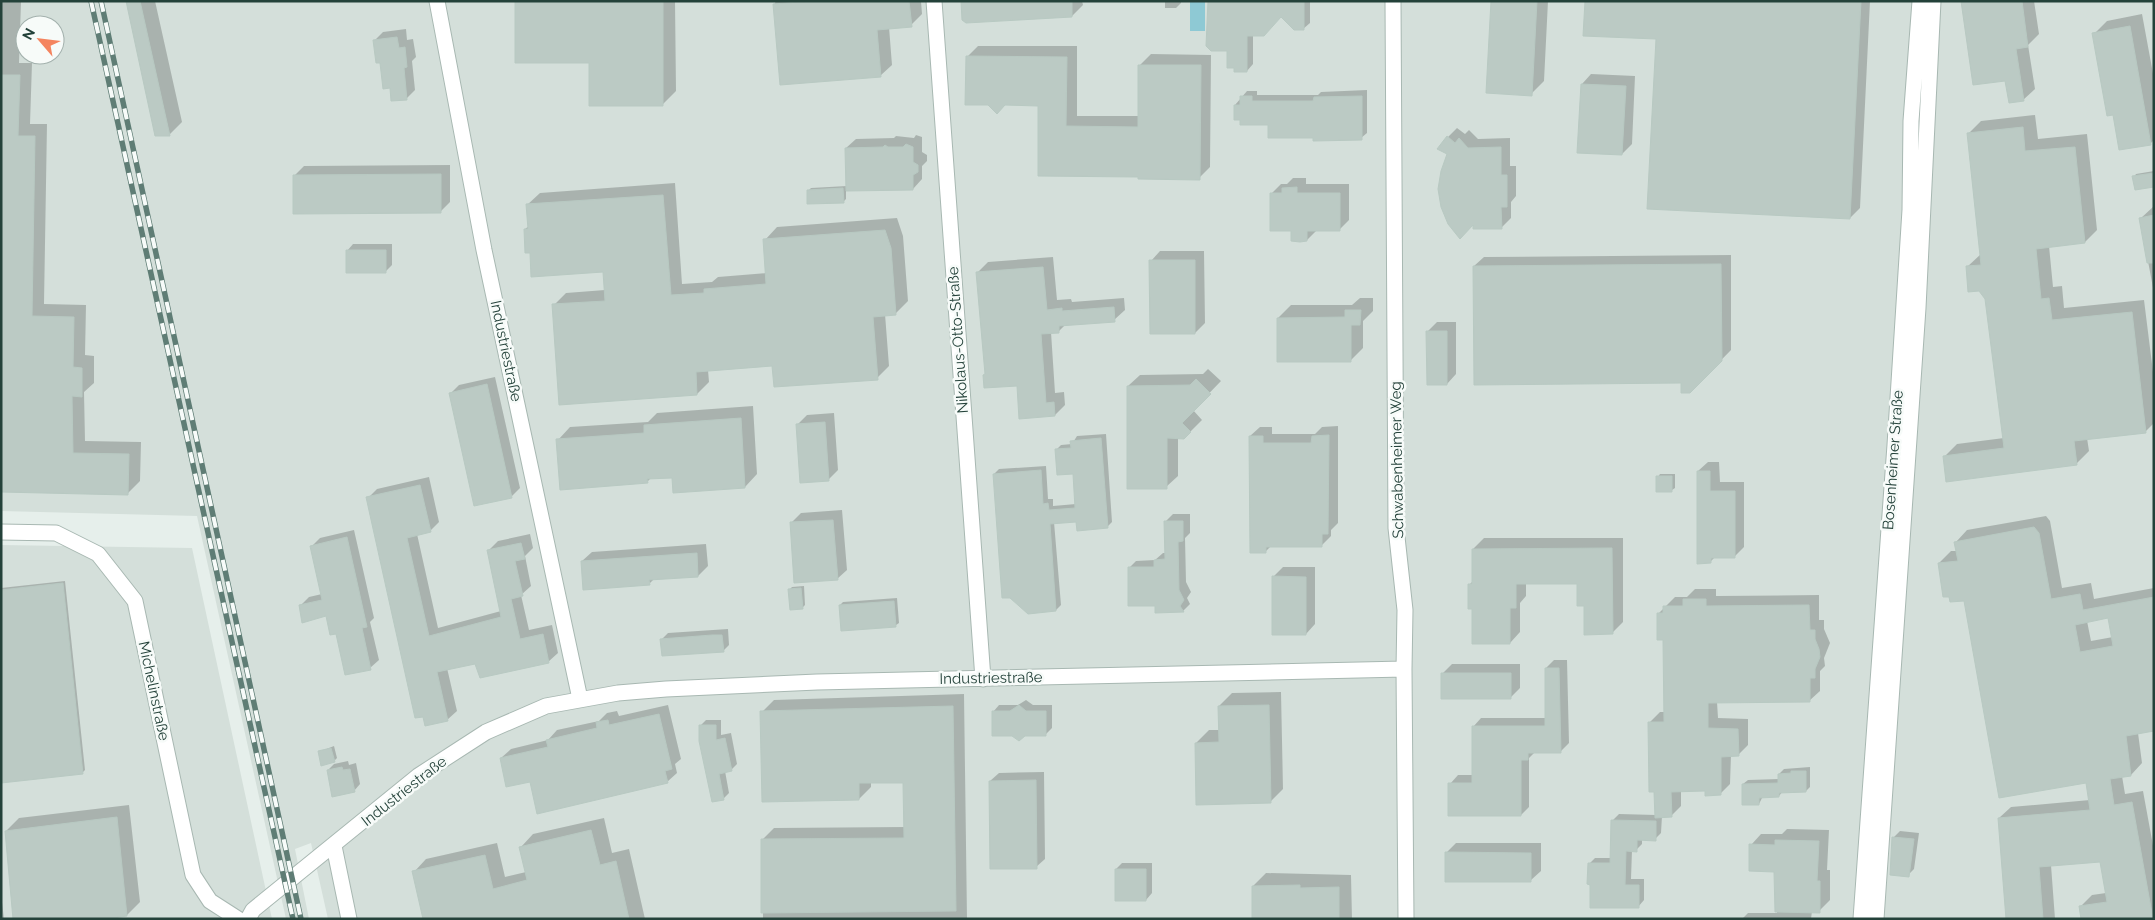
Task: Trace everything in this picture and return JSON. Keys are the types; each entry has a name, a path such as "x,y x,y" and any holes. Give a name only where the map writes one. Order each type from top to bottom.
{"street":[{"name":"Industriestraße","path":"436,1 466,165 580,699"},
{"name":"Nikolaus-Otto-Straße","path":"934,1 983,678"},
{"name":"Schwabenheimer Weg","path":"1393,1 1396,528 1405,610 1406,919"},
{"name":"Bosenheimer Straße","path":"1861,919 1895,444 1910,210 1912,120 1920,1"},
{"name":"Bosenheimer Straße","path":"1876,919 1918,308 1933,1"},
{"name":"Michelinstraße","path":"1,532 56,533 98,554 135,602 193,875 210,901 238,919"},
{"name":"Industriestraße","path":"248,919 253,910 418,776 486,732 546,706 580,699 666,689 983,678 1404,669"},
{"path":"334,846 349,919"}],"shaded area":[{"path":"1,1 2154,1 2154,919 328,919 311,843 295,849 309,919 286,919 197,516 1,511"},
{"path":"1,545 192,548 272,919 1,919"}],"water":[{"path":"1190,2 1205,2 1205,31 1190,31"}],"building":[{"path":"126,1 140,1 170,136 155,136"},
{"path":"515,1 663,1 663,106 589,106 589,63 515,63"},
{"path":"812,1 909,1 912,27 877,30 881,77 780,85 773,4"},
{"path":"961,1 1072,1 1072,17 966,23 962,20"},
{"path":"1208,1 1304,1 1304,30 1294,30 1281,17 1264,36 1247,36 1247,72 1234,72 1234,68 1227,68 1227,51 1211,51 1206,46"},
{"path":"1491,1 1537,1 1532,96 1486,93"},
{"path":"1585,1 1861,1 1850,219 1647,209 1656,39 1583,36"},
{"path":"1961,1 2022,1 2028,47 2016,49 2024,101 2009,103 2005,81 1973,85"},
{"path":"2130,26 2151,145 2119,150 2113,115 2107,116 2092,33"},
{"path":"397,37 399,48 405,47 407,67 404,68 407,100 391,101 390,88 383,89 380,63 376,63 373,40"},
{"path":"966,56 1067,57 1066,126 1138,127 1138,65 1201,65 1200,180 1038,176 1038,106 1005,105 997,114 988,105 965,105"},
{"path":"1,75 20,75 18,136 35,136 32,316 74,317 73,367 82,368 82,397 72,396 73,453 129,454 128,495 1,492"},
{"path":"1581,84 1626,86 1622,155 1577,153"},
{"path":"1240,96 1252,96 1252,101 1313,101 1314,97 1362,96 1362,140 1313,141 1313,138 1268,138 1268,125 1240,125 1240,120 1234,120 1234,105 1240,105"},
{"path":"2023,127 2025,151 2075,147 2085,243 2036,249 2041,299 2049,298 2052,320 2132,312 2146,433 2074,441 2077,465 1946,482 1943,456 2004,448 1985,299 1979,291 1968,292 1966,266 1981,265 1967,133"},
{"path":"1447,136 1455,143 1459,138 1468,148 1501,147 1501,175 1507,175 1507,207 1501,207 1502,229 1473,229 1473,225 1460,239 1448,224 1441,207 1438,189 1441,171 1447,154 1437,149"},
{"path":"906,144 913,147 913,162 918,165 918,172 913,175 913,190 846,191 845,148 883,147 885,145 888,147 903,147"},
{"path":"2154,173 2154,187 2135,190 2132,176"},
{"path":"441,174 441,213 293,214 293,175"},
{"path":"1297,187 1297,193 1340,193 1340,231 1307,231 1307,241 1300,242 1291,241 1291,231 1270,231 1270,193 1282,193 1282,188"},
{"path":"843,188 844,203 807,204 807,190"},
{"path":"663,195 671,295 704,293 704,289 766,284 763,239 885,230 891,248 896,315 873,317 878,380 774,387 772,366 696,372 697,395 559,405 552,304 605,301 603,272 531,277 530,253 525,253 524,229 528,229 526,204"},
{"path":"2154,215 2154,263 2147,263 2139,218"},
{"path":"346,250 386,250 386,273 346,273"},
{"path":"1149,260 1195,260 1195,334 1150,334"},
{"path":"1721,264 1722,361 1690,393 1681,393 1681,383 1474,385 1473,266"},
{"path":"1043,267 1047,310 1062,308 1062,311 1114,307 1115,322 1059,326 1059,333 1041,334 1046,403 1054,402 1055,416 1019,419 1017,386 984,388 983,375 985,374 976,272"},
{"path":"1345,310 1361,310 1360,325 1351,325 1351,362 1277,362 1277,318 1345,317"},
{"path":"1426,331 1447,331 1447,385 1427,385"},
{"path":"1196,379 1211,394 1182,423 1191,432 1184,439 1167,438 1167,489 1127,489 1127,386 1190,385"},
{"path":"487,384 512,498 474,506 449,393"},
{"path":"741,418 745,488 673,493 672,478 647,479 648,483 560,490 556,439 644,433 644,425"},
{"path":"825,422 829,481 800,483 796,424"},
{"path":"1329,435 1328,534 1322,534 1322,547 1266,547 1266,553 1250,553 1249,436 1263,436 1263,443 1311,443 1312,436"},
{"path":"1101,438 1108,528 1077,531 1076,522 1050,524 1056,611 1028,614 1010,598 1002,598 993,474 1041,470 1043,504 1048,503 1049,510 1075,508 1073,474 1057,475 1055,449 1071,448 1070,441"},
{"path":"1697,471 1710,471 1710,491 1735,491 1735,558 1711,558 1711,563 1697,564"},
{"path":"1656,476 1672,476 1672,492 1656,492"},
{"path":"420,485 431,532 407,538 429,636 501,617 487,550 521,543 525,559 515,561 523,596 511,599 520,639 543,634 549,663 480,678 475,664 437,672 448,721 425,726 423,717 415,718 366,497"},
{"path":"833,520 838,580 794,583 790,522"},
{"path":"1164,521 1183,521 1183,541 1178,542 1179,590 1184,600 1180,606 1184,612 1155,613 1155,606 1128,606 1128,567 1154,567 1154,560 1165,559"},
{"path":"2034,527 2039,533 2051,599 2080,594 2083,610 2154,597 2154,731 2126,736 2131,776 2110,779 2114,805 2132,802 2153,919 2081,919 2079,906 2107,902 2100,862 2039,867 2043,919 2006,919 1998,818 2090,810 2086,783 1999,798 1964,601 1950,602 1949,597 1943,597 1938,563 1958,561 1954,542","holes":["2108,618 2113,646 2080,652 2075,625"]},
{"path":"347,537 367,627 362,628 371,670 345,675 336,634 330,635 326,616 302,623 299,605 322,600 310,546"},
{"path":"1612,548 1613,634 1584,635 1584,606 1577,606 1577,584 1516,584 1516,608 1510,608 1510,644 1472,644 1472,609 1468,609 1468,584 1472,584 1472,549"},
{"path":"697,553 698,577 649,580 650,585 583,590 581,561"},
{"path":"1272,576 1306,577 1306,635 1272,635"},
{"path":"63,583 83,774 1,783 1,590"},
{"path":"801,588 803,609 790,610 788,589"},
{"path":"1683,599 1706,599 1706,606 1809,605 1810,630 1815,630 1815,639 1820,657 1815,669 1815,678 1810,678 1810,702 1708,703 1708,728 1738,729 1739,756 1721,757 1721,795 1705,796 1705,791 1671,792 1672,817 1655,818 1654,792 1649,792 1648,722 1664,722 1663,640 1657,640 1657,613 1663,613 1663,606 1683,606"},
{"path":"894,601 896,627 841,631 839,605"},
{"path":"722,635 724,652 662,656 660,639"},
{"path":"1545,668 1559,668 1561,753 1528,753 1528,760 1521,760 1521,816 1448,816 1448,783 1472,783 1472,726 1545,726"},
{"path":"1441,673 1511,673 1511,699 1441,699"},
{"path":"1019,705 1026,711 1046,711 1046,736 1025,736 1019,741 1012,736 992,736 992,711 1010,711"},
{"path":"1269,705 1271,803 1196,805 1195,743 1219,742 1218,706"},
{"path":"953,706 956,911 761,913 761,839 904,838 903,783 859,783 859,800 762,802 760,711"},
{"path":"659,714 672,769 665,771 668,783 537,814 530,782 506,787 500,758 548,747 546,740 597,728 596,722 608,720 609,725"},
{"path":"699,725 716,725 716,740 725,738 732,771 719,774 724,800 712,802 699,741"},
{"path":"331,748 335,762 321,766 318,751"},
{"path":"342,767 343,770 350,769 355,792 332,797 327,770"},
{"path":"1791,771 1806,771 1806,792 1779,793 1779,797 1759,798 1759,805 1742,805 1742,784 1778,783 1778,774 1791,773"},
{"path":"1036,780 1037,869 990,869 989,781"},
{"path":"117,817 127,916 106,919 13,919 5,831"},
{"path":"1611,820 1656,821 1656,841 1637,840 1637,852 1626,851 1625,885 1639,885 1639,908 1590,908 1590,885 1587,884 1588,863 1610,863"},
{"path":"591,830 600,865 616,861 629,919 423,919 412,871 485,855 493,889 527,880 519,847"},
{"path":"1892,837 1914,839 1909,877 1890,875"},
{"path":"1775,840 1819,841 1817,881 1820,881 1820,913 1775,912 1774,872 1749,871 1749,844 1775,845"},
{"path":"1445,852 1531,853 1531,882 1445,882"},
{"path":"1115,869 1146,869 1146,901 1115,901"},
{"path":"1300,885 1300,888 1339,887 1339,919 1252,919 1252,886"}],"railway":[{"path":"91,1 293,919"},
{"path":"101,1 301,919"}]}
